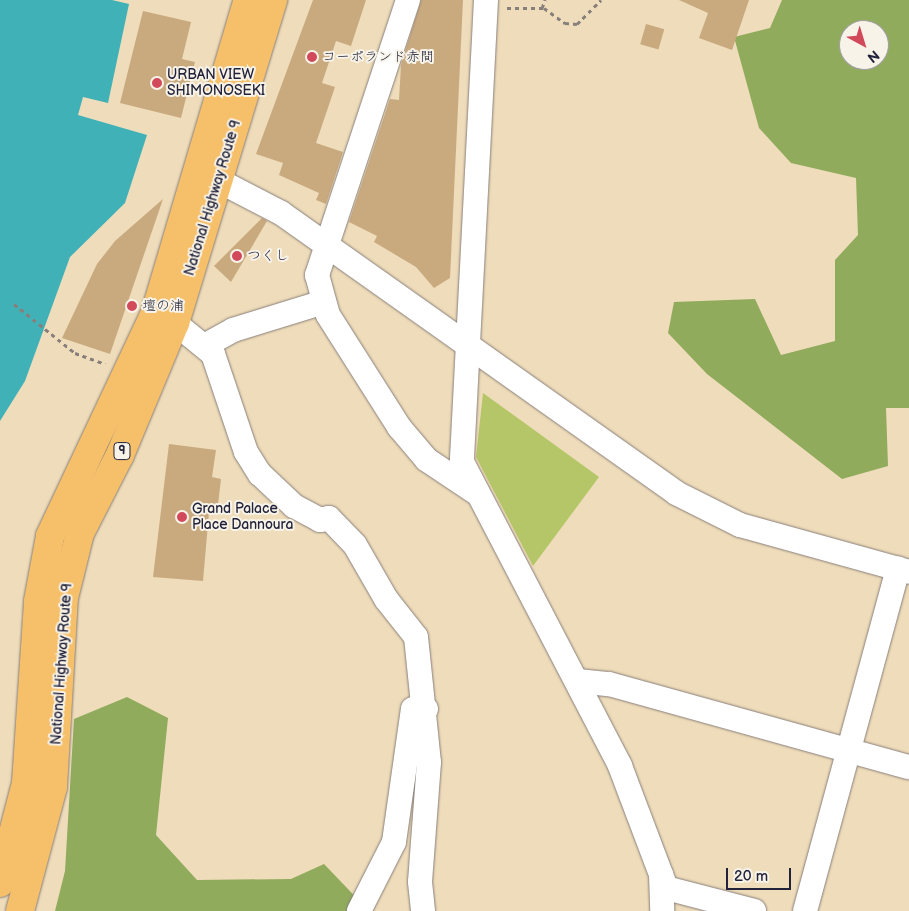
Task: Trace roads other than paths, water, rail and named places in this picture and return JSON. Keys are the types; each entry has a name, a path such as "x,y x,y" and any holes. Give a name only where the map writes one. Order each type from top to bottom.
{"highway":[{"name":"National Highway Route 9","path":"20,911 53,787 69,570 90,509 120,455 175,323 210,176 248,0"},
{"name":"National Highway Route 9","path":"0,883 26,783 38,601 50,536 155,313 210,176 273,0"}],"street":[{"path":"408,0 317,275 330,319 416,448 480,496"},
{"path":"486,4 462,462 578,681 620,766 666,888 754,911"},
{"path":"210,176 281,213 684,498 740,525 903,570 848,750 806,911"},
{"path":"206,345 233,330 324,302"},
{"path":"175,323 206,345 216,361 246,452 260,474 294,506 320,520 329,518 355,544 386,599 416,637 426,710 429,762 420,882 423,911"},
{"path":"578,681 609,684 909,767"},
{"path":"358,911 394,842 413,709 426,710"},
{"path":"661,874 662,911"}],"water":[{"path":"0,0 112,0 129,4 108,103 83,97 78,115 147,135 125,203 70,257 25,381 0,421"}],"place":[{"name":"コーポランド赤間","path":"312,57"},
{"name":"URBAN VIEW SHIMONOSEKI","path":"157,83"},
{"name":"つくし","path":"237,256"},
{"name":"壇の浦","path":"132,306"},
{"name":"Grand Palace Place Dannoura","path":"182,517"}]}
